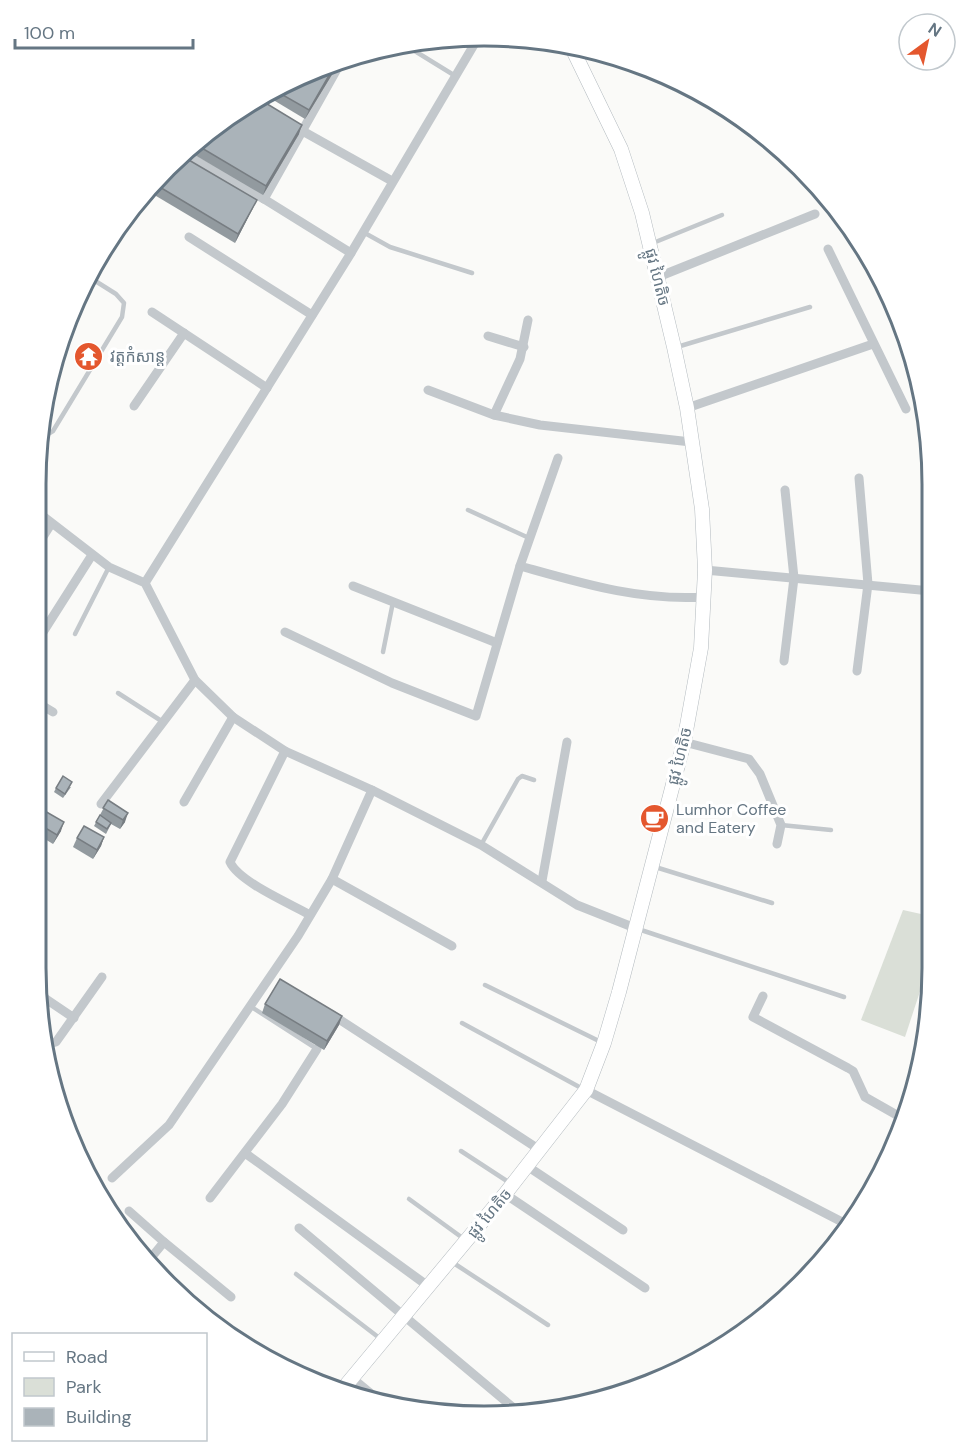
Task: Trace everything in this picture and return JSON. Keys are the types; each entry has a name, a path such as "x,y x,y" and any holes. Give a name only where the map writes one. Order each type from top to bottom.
{"street":[{"path":"145,583 351,253 473,46"},
{"name":"ផ្លូវ ហៃតិច","path":"347,1384 509,1189 586,1090 604,1043 684,742 701,648 705,570 702,509 687,408 650,244 621,149 576,56"},
{"path":"264,198 334,74"},
{"path":"283,119 392,181"},
{"path":"192,159 264,198 351,253"},
{"path":"658,277 815,214"},
{"path":"189,237 312,315"},
{"path":"828,249 906,409"},
{"path":"152,312 267,388"},
{"path":"494,415 524,347 528,320"},
{"path":"134,406 184,333"},
{"path":"488,336 524,347"},
{"path":"687,408 873,344"},
{"path":"428,390 494,415 572,431 692,442"},
{"path":"285,632 392,683 476,716 520,566 558,458"},
{"path":"857,671 868,584 859,478"},
{"path":"784,661 794,578 785,490"},
{"path":"46,519 109,567 145,583 195,680 233,717 285,751 372,790 481,845 542,881 577,905 635,928"},
{"path":"46,532 51,524"},
{"path":"46,627 92,555"},
{"path":"520,566 604,590 643,596 704,597"},
{"path":"705,570 922,590"},
{"path":"353,586 497,643"},
{"path":"101,804 195,680"},
{"path":"46,708 53,712"},
{"path":"184,802 233,717"},
{"path":"542,881 567,742"},
{"path":"684,742 749,759 760,774 781,825 777,844"},
{"path":"285,751 230,862 233,869 248,879 310,915"},
{"path":"112,1178 169,1125 271,975 332,879 372,790"},
{"path":"332,879 452,946"},
{"path":"271,975 281,982"},
{"path":"53,1043 56,1042 102,978"},
{"path":"763,996 753,1017 853,1071 865,1097 897,1115"},
{"path":"47,1000 74,1018"},
{"path":"321,1007 540,1150"},
{"path":"210,1198 282,1104 317,1049"},
{"path":"586,1090 841,1222"},
{"path":"245,1153 428,1286"},
{"path":"526,1166 623,1230"},
{"path":"509,1189 645,1288"},
{"path":"129,1211 231,1297"},
{"path":"299,1228 511,1406"},
{"path":"153,1255 164,1242"},
{"path":"352,1378 368,1391"}],"lane":[{"path":"416,52 457,77"},
{"path":"650,244 722,215"},
{"path":"363,232 390,247 472,273"},
{"path":"49,433 53,431 122,316 124,303 116,294 97,282"},
{"path":"674,347 810,307"},
{"path":"468,510 531,539"},
{"path":"75,634 109,567"},
{"path":"383,652 393,602"},
{"path":"118,693 163,722"},
{"path":"481,845 518,779 522,776 534,780"},
{"path":"781,825 831,830"},
{"path":"650,865 772,903"},
{"path":"635,928 844,997"},
{"path":"485,985 604,1043"},
{"path":"250,1006 317,1049"},
{"path":"462,1023 586,1090"},
{"path":"461,1150 509,1189"},
{"path":"410,1199 466,1241"},
{"path":"450,1261 548,1325"},
{"path":"297,1274 382,1340"}],"green space":[{"path":"903,910 922,914 922,985 905,1037 861,1020"}],"building":[{"path":"329,76 309,110 284,96"},
{"path":"268,104 302,125 266,186 203,149 241,120"},
{"path":"190,161 257,200 238,234 162,188"},
{"path":"63,776 72,782 65,794 56,788"},
{"path":"108,800 128,813 123,820 103,808"},
{"path":"46,812 64,822 57,835 46,828"},
{"path":"100,815 111,823 107,829 96,822"},
{"path":"84,826 104,837 97,850 77,838"},
{"path":"280,979 342,1016 327,1041 265,1004"}],"place":[{"name":"វត្តកំសាន្ត","path":"89,356"},
{"name":"Lumhor Coffee and Eatery","path":"655,818"}]}
